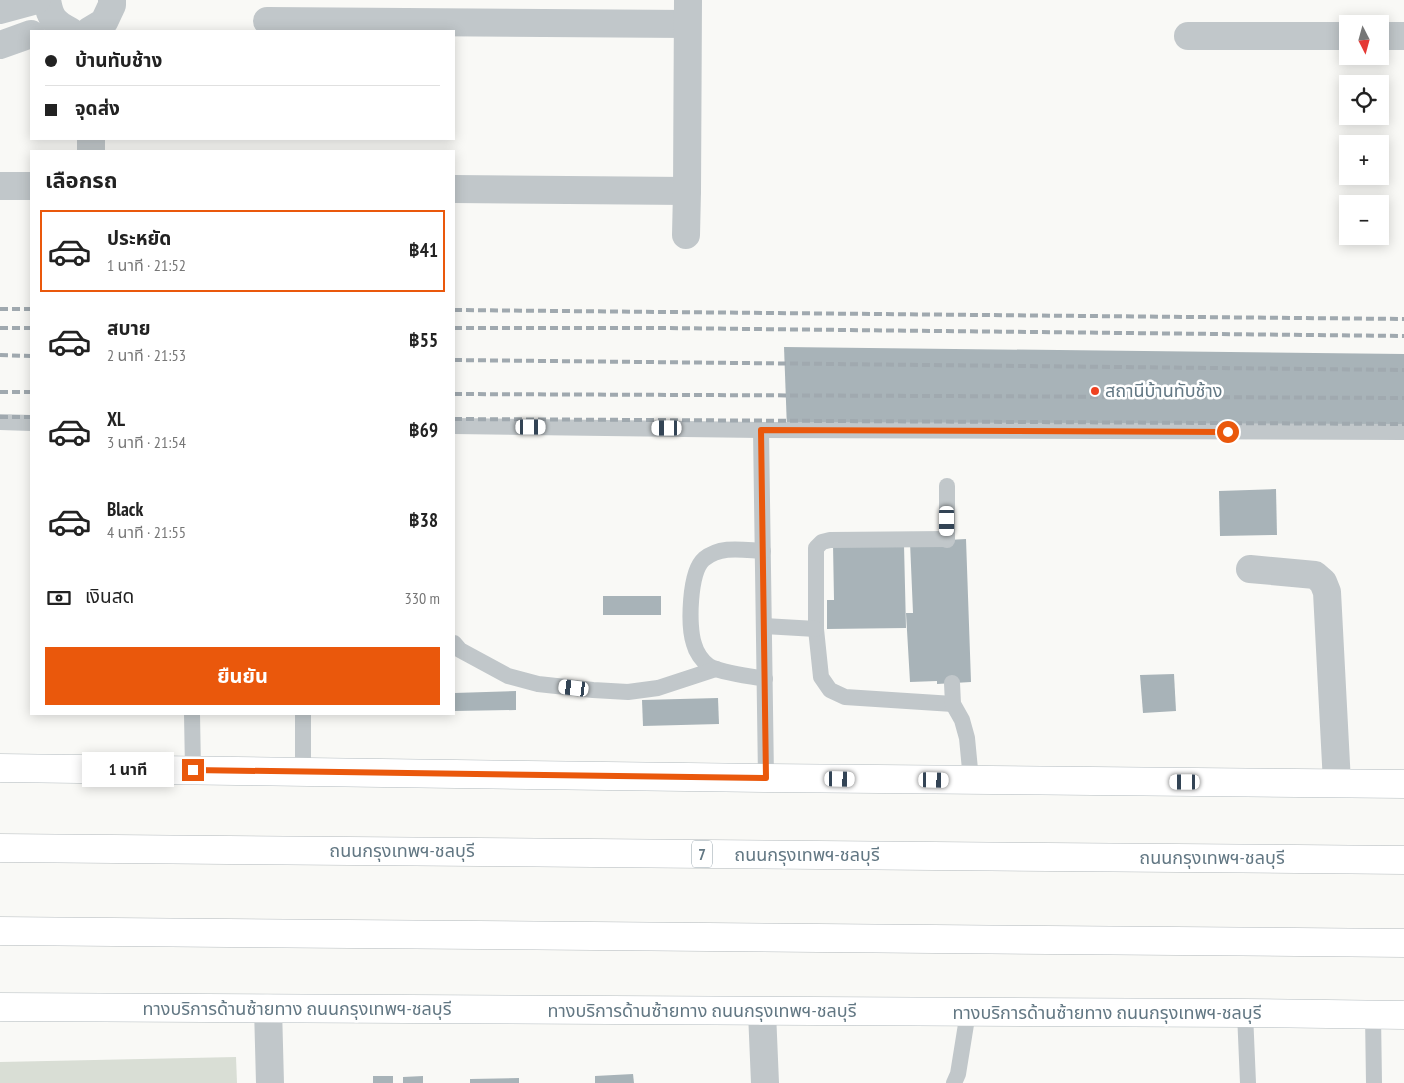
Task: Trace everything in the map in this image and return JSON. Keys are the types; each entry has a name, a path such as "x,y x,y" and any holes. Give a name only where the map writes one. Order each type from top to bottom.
{"main road":[{"path":"0,768 1404,784"},
{"name":"ถนนกรุงเทพฯ-ชลบุรี","path":"0,848 1404,860"},
{"path":"0,931 1404,943"},
{"name":"ทางบริการด้านซ้ายทาง ถนนกรุงเทพฯ-ชลบุรี","path":"0,1007 1404,1015"}],"street":[{"path":"0,10 37,0"},
{"path":"47,0 55,29"},
{"path":"91,30 104,22 112,5 112,0"},
{"path":"267,21 688,12 686,235"},
{"path":"0,45 30,34"},
{"path":"1188,36 1339,36"},
{"path":"1389,36 1404,36"},
{"path":"0,186 30,186"},
{"path":"455,189 687,191"},
{"path":"1250,569 1315,575 1323,582 1327,592 1337,783"},
{"path":"268,1008 270,1083"},
{"path":"762,1012 765,1083"}],"lane":[{"path":"0,422 30,423"},
{"path":"455,426 761,430 1404,432"},
{"path":"761,430 766,778"},
{"path":"947,486 947,540 830,540 822,542 816,548 816,629 821,677 830,690 845,697 953,704"},
{"path":"763,551 726,550 715,552 703,560 696,569 691,591 691,621 693,643 699,656 707,665 716,669 765,679"},
{"path":"764,626 816,629"},
{"path":"455,643 460,650 508,676 538,684 593,690 628,692 658,688 716,669"},
{"path":"952,683 953,704 962,720 967,738 971,780"},
{"path":"192,715 193,770"},
{"path":"303,715 303,772"},
{"path":"954,1083 958,1074 968,1012"},
{"path":"1245,1013 1248,1083"},
{"path":"1373,1015 1374,1083"}],"shaded area":[{"path":"236,1057 237,1083 0,1083 0,1062"}],"building":[{"name":"สถานีบ้านทับช้าง","path":"784,347 1404,354 1404,437 787,429"},
{"path":"1276,489 1277,535 1220,536 1219,491"},
{"path":"966,539 971,682 937,684 937,681 910,682 906,613 913,613 910,542"},
{"path":"833,544 904,545 906,628 827,629 827,600 834,600"},
{"path":"603,596 661,596 661,615 603,615"},
{"path":"1174,674 1176,711 1143,713 1140,675"},
{"path":"516,691 516,710 455,711 455,693"},
{"path":"718,698 719,724 643,726 642,700"},
{"path":"633,1074 634,1083 595,1083 595,1076"},
{"path":"373,1076 393,1076 393,1083 373,1083"},
{"path":"423,1076 423,1083 403,1083 403,1077"},
{"path":"519,1078 519,1083 470,1083 470,1079"}],"railway":[{"path":"0,309 30,309"},
{"path":"455,310 1404,319"},
{"path":"0,328 30,328"},
{"path":"455,328 660,328 1404,336"},
{"path":"0,355 30,356"},
{"path":"455,360 1404,370"},
{"path":"0,392 30,392"},
{"path":"455,394 1404,398"},
{"path":"0,417 30,417"},
{"path":"455,419 1404,424"}],"place":[{"name":"สถานีบ้านทับช้าง","path":"1095,391"}],"route":[{"path":"193,770 766,778 761,430 1228,432"}]}
